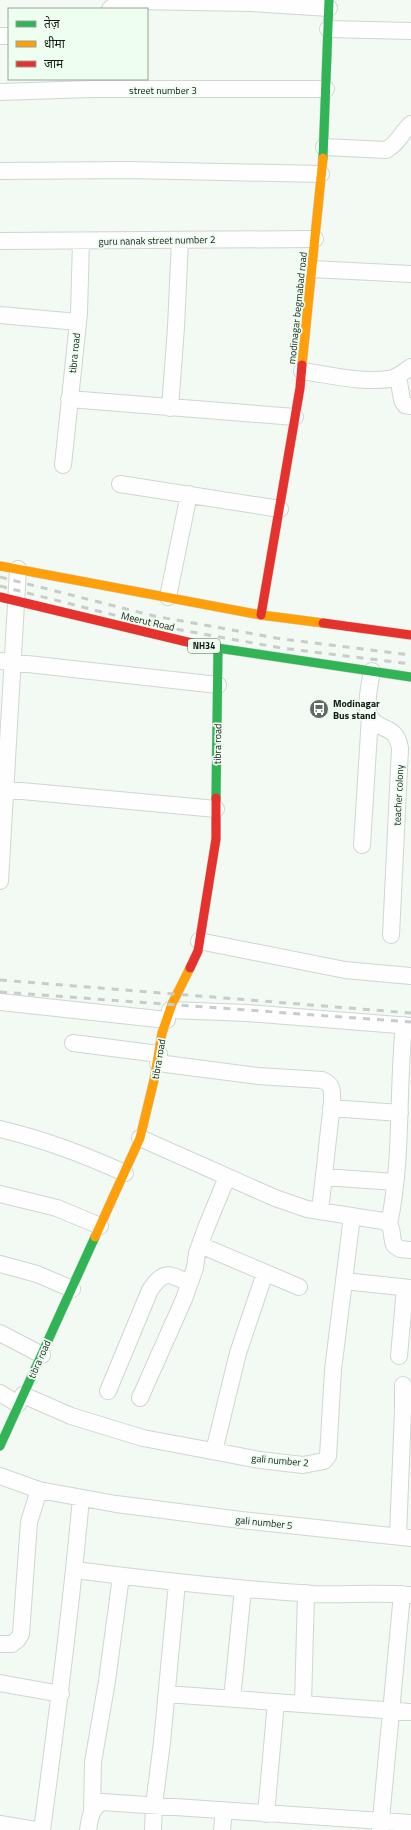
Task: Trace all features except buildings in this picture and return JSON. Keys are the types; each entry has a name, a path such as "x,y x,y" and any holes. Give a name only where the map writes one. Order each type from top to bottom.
{"main road":[{"name":"modinagar begmabad road","path":"262,615 302,371 324,147 329,4"},
{"path":"0,566 262,615 411,636"},
{"name":"Meerut Road","path":"0,597 218,649 411,677"},
{"name":"tibra road","path":"0,1446 140,1138 158,1059 162,1033 198,951 216,839 218,649"}],"street":[{"path":"111,8 117,3 134,1 329,4"},
{"path":"328,29 411,31"},
{"name":"street number 3","path":"0,92 91,89 326,89"},
{"path":"324,147 386,150 394,146 411,124"},
{"path":"0,171 130,170 321,174"},
{"name":"guru nanak street number 2","path":"0,241 315,239"},
{"path":"170,408 180,240"},
{"name":"tibra road","path":"63,465 78,322 81,241"},
{"path":"312,269 411,274"},
{"path":"0,315 78,322"},
{"path":"302,371 362,378 390,379 405,371"},
{"path":"405,371 402,400 406,405 411,406"},
{"path":"69,399 295,417"},
{"path":"120,484 280,509"},
{"path":"168,598 189,494"},
{"path":"0,881 7,662 17,601 18,569"},
{"path":"7,662 218,684"},
{"path":"362,845 370,716 368,702 372,671"},
{"name":"teacher colony","path":"370,716 374,722 394,733 398,738 400,748 391,935"},
{"path":"3,790 216,809"},
{"path":"199,942 345,970 411,976"},
{"path":"0,1002 169,1015 247,1013 407,1025 395,1182 389,1224"},
{"path":"73,1043 258,1076 322,1080 328,1083 332,1090 331,1108 320,1211"},
{"path":"331,1108 400,1113"},
{"path":"0,1129 40,1139 79,1152 125,1173"},
{"path":"140,1138 275,1198 320,1211 383,1221 389,1224 392,1229 394,1245 400,1249 411,1250"},
{"path":"140,1398 190,1283 200,1245 227,1177"},
{"path":"324,1177 395,1182"},
{"path":"0,1194 57,1208 100,1226"},
{"name":"gali number 2","path":"0,1393 143,1438 260,1460 303,1465 317,1463 324,1460 328,1456 333,1370 352,1216"},
{"path":"200,1245 299,1287"},
{"path":"0,1264 37,1274 72,1289"},
{"path":"214,1451 238,1353 265,1273"},
{"path":"108,1391 150,1290 158,1279 165,1274 172,1275 190,1283"},
{"path":"344,1281 408,1288 399,1356"},
{"path":"0,1333 42,1355"},
{"path":"403,1385 404,1537"},
{"name":"gali number 5","path":"0,1476 39,1490 116,1504 404,1537"},
{"path":"0,1644 12,1644 21,1634 29,1522 39,1490"},
{"path":"42,1830 61,1694 75,1570 81,1498"},
{"path":"75,1570 177,1583 306,1593 407,1594 392,1710 381,1825"},
{"path":"88,1830 92,1812 93,1762 107,1681 121,1576"},
{"path":"153,1830 154,1805 167,1694 177,1583"},
{"path":"232,1699 243,1588"},
{"path":"303,1704 306,1593"},
{"path":"0,1683 61,1694"},
{"path":"167,1694 411,1712"},
{"path":"266,1814 276,1702"},
{"path":"92,1812 96,1806 102,1802 266,1814 289,1823 381,1825 411,1823"},
{"path":"222,1830 224,1811"},
{"path":"6,1827 36,1830"}],"railway":[{"path":"0,577 154,616 282,639 411,655"},
{"path":"0,586 153,625 281,648 411,664"},
{"path":"0,980 411,1013"},
{"path":"0,992 411,1022"}],"traffic: fast":[{"path":"323,158 329,0"},
{"path":"204,646 411,677"},
{"path":"216,798 218,649"},
{"path":"0,1446 95,1237"}],"traffic: slow":[{"path":"302,365 323,158"},
{"path":"0,566 261,615 323,623"},
{"path":"95,1237 140,1138 154,1080 162,1033 172,1004 190,968"}],"traffic: jam":[{"path":"261,615 300,388 302,365"},
{"path":"0,597 204,646"},
{"path":"323,623 411,635"},
{"path":"190,968 198,951 216,839 216,798"}],"place":[{"name":"Modinagar Bus stand","path":"319,709"}]}
